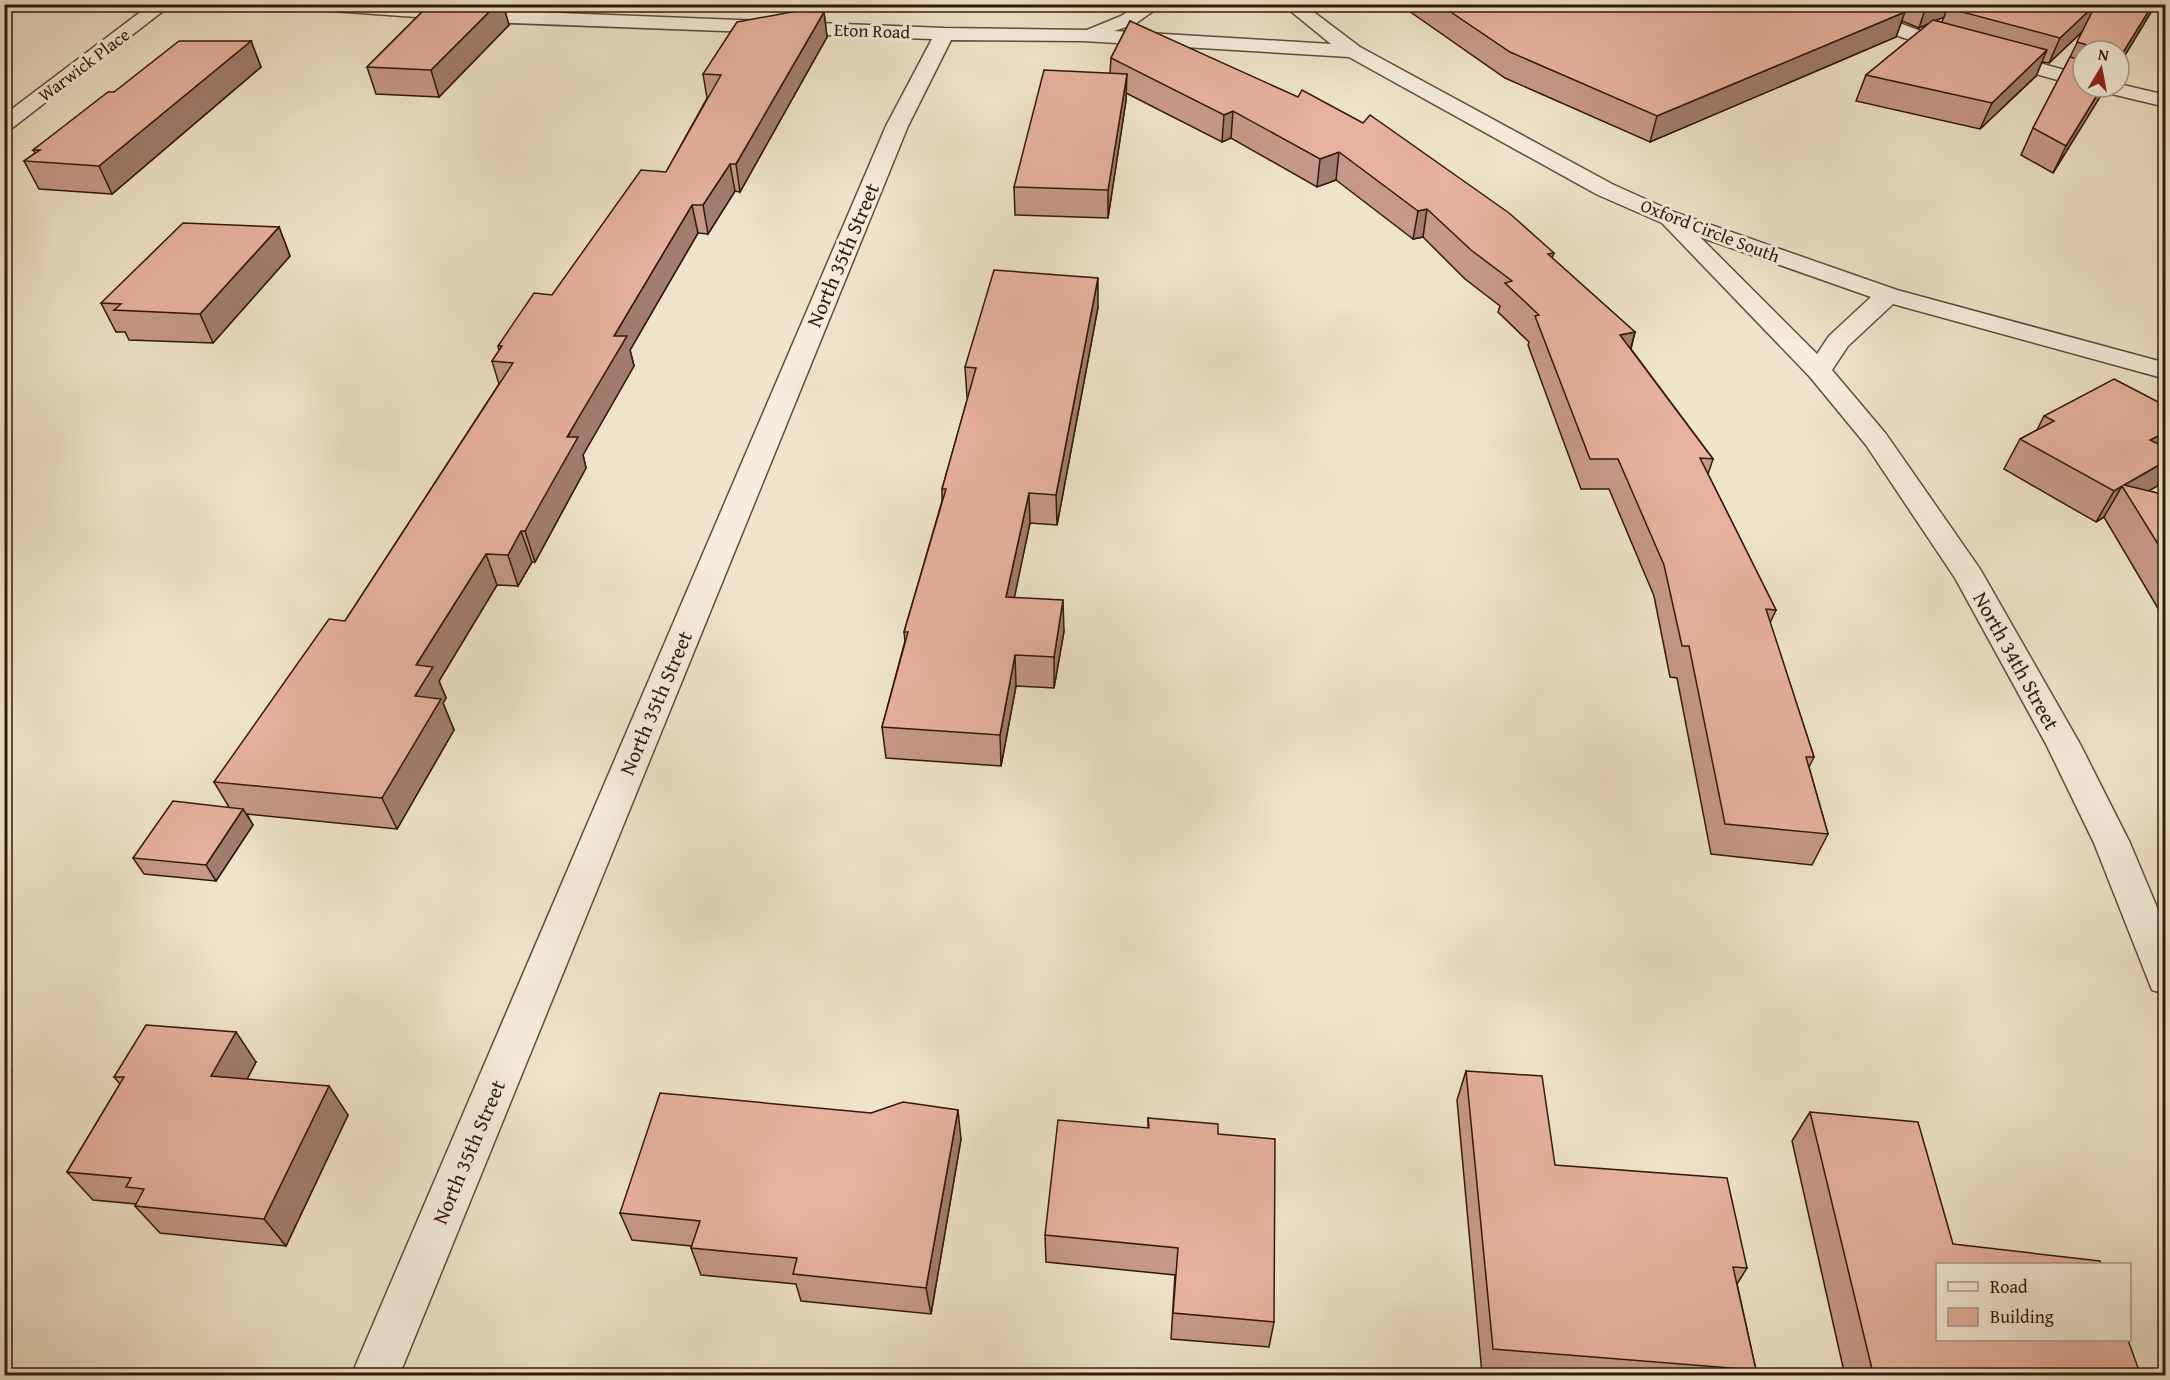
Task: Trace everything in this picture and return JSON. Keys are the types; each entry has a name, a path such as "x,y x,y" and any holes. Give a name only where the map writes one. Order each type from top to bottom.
{"street":[{"name":"Warwick Place","path":"4,125 163,4"},
{"name":"Eton Road","path":"319,4 474,15 944,34 1083,35 1353,51"},
{"path":"1083,35 1128,20 1154,4"},
{"name":"Oxford Circle South","path":"1291,4 1353,51 1604,189 1666,217 1888,295 2166,371"},
{"path":"1830,4 1911,34 2071,78"},
{"name":"North 35th Street","path":"375,1376 897,126 944,34"},
{"path":"2131,93 2166,101"},
{"name":"North 34th Street","path":"1666,217 1819,371 1876,440 1969,576 2063,744 2112,843 2166,978"},
{"path":"1819,371 1838,341 1888,295"}],"building":[{"path":"430,4 497,4 431,70 367,67"},
{"path":"1439,4 1883,4 1905,12 1657,116 1510,52"},
{"path":"1952,4 2096,4 2060,38 1947,8"},
{"path":"2096,4 2153,4 2131,40 2078,39"},
{"path":"797,11 824,12 736,164 730,164 703,205 692,205 614,336 627,336 567,437 578,437 525,531 521,531 508,555 486,554 416,665 433,667 415,696 441,699 382,798 214,782 329,619 345,621 513,363 492,361 502,346 498,346 534,293 552,295 641,170 666,172 721,75 703,74 737,22"},
{"path":"1933,20 2047,50 1992,103 1866,75"},
{"path":"1130,21 1298,97 1302,90 1363,123 1370,115 1509,213 1554,253 1548,254 1635,332 1620,335 1713,459 1700,458 1776,610 1766,609 1814,757 1806,757 1828,834 1725,824 1689,646 1682,646 1664,565 1618,459 1590,459 1535,316 1539,315 1505,283 1512,281 1471,250 1427,209 1418,211 1339,152 1320,159 1233,111 1224,115 1111,58"},
{"path":"179,41 251,41 99,166 24,161 40,150 33,150 108,92 114,92"},
{"path":"2071,57 2071,99 2095,99 2066,146 2033,128"},
{"path":"1044,70 1127,74 1108,190 1014,187"},
{"path":"183,223 279,227 200,314 114,310 121,304 101,303"},
{"path":"994,270 1098,278 1056,495 1029,493 1006,597 1063,600 1054,657 1015,655 1000,735 882,727 908,632 904,632 946,489 942,489 976,368 965,367"},
{"path":"2114,379 2166,406 2166,432 2150,440 2166,448 2166,461 2124,485 2166,495 2166,557 2122,486 2114,491 2020,439 2054,421 2044,416"},
{"path":"173,801 243,809 206,865 133,858"},
{"path":"146,1025 236,1032 211,1076 329,1086 264,1219 135,1206 144,1189 126,1187 131,1178 67,1172 124,1077 114,1077"},
{"path":"1466,1071 1542,1076 1555,1165 1727,1178 1747,1268 1733,1267 1756,1370 1493,1349"},
{"path":"660,1093 871,1113 903,1102 958,1110 926,1288 793,1274 797,1258 691,1248 700,1221 620,1213"},
{"path":"1810,1112 1918,1122 1953,1244 2100,1261 2101,1263 1936,1263 1936,1341 2128,1341 2141,1376 1926,1376 1872,1369"},
{"path":"1148,1118 1218,1124 1218,1134 1275,1139 1274,1322 1173,1313 1178,1248 1045,1235 1058,1120 1149,1128"}]}
